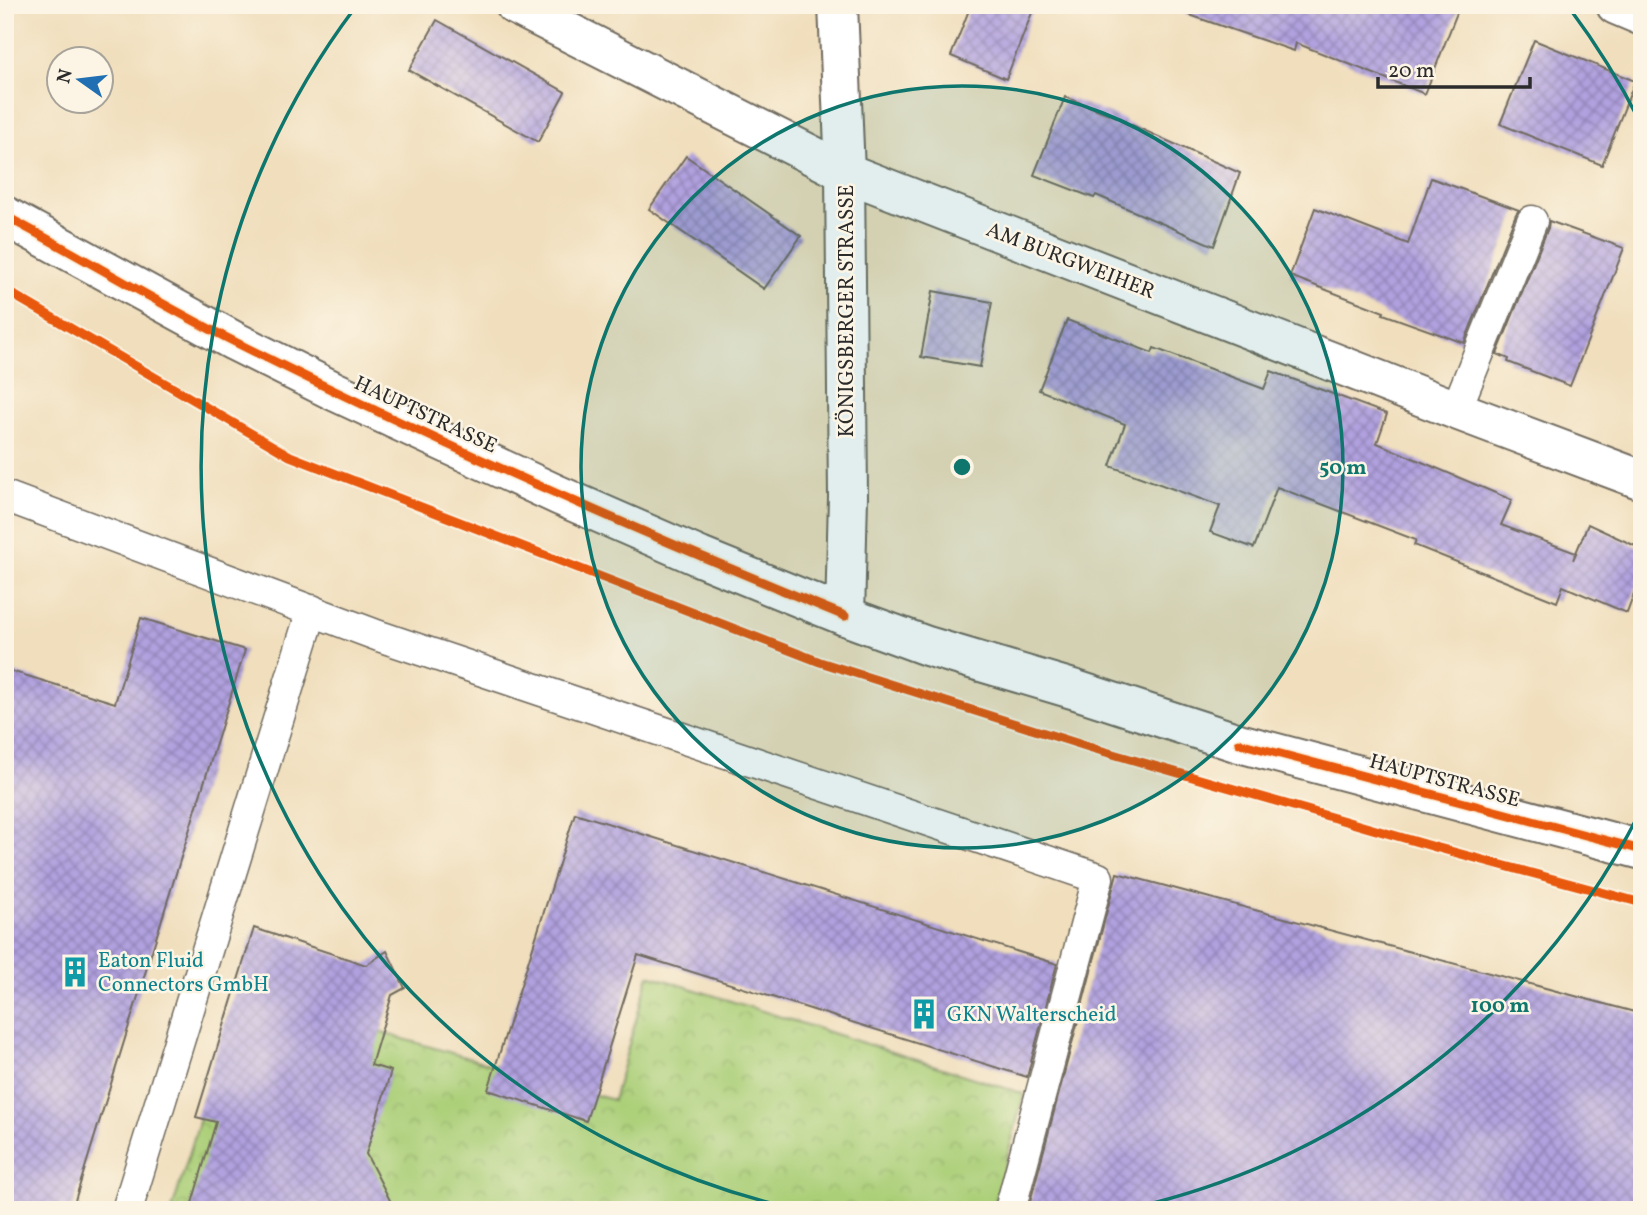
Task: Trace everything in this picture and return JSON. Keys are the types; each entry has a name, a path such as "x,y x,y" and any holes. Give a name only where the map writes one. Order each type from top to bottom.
{"street":[{"name":"AM BURGWEIHER","path":"515,5 845,172 1642,480"},
{"name":"KÖNIGSBERGER STRASSE","path":"838,5 845,172 848,497 845,616"},
{"path":"1615,5 1642,16"},
{"name":"HAUPTSTRASSE","path":"5,216 234,341 334,391 558,495 845,616 927,646 1076,690 1239,743 1642,850"}],"lane":[{"path":"1456,410 1532,221"},
{"path":"5,496 392,640 1098,878 1010,1210"},
{"path":"127,1210 312,610"}],"green space":[{"path":"649,975 1024,1094 993,1210 172,1210 239,991 613,1100"}],"building":[{"path":"971,5 1035,5 1006,79 951,56"},
{"path":"1182,5 1460,5 1425,94 1296,43 1294,51 1181,12"},
{"path":"437,20 565,92 538,142 409,70"},
{"path":"1534,40 1635,81 1602,165 1500,124"},
{"path":"1065,97 1125,120 1240,173 1214,246 1096,195 1094,198 1034,175"},
{"path":"686,156 801,236 764,289 649,209"},
{"path":"1431,178 1519,210 1464,343 1290,276 1315,208 1408,244"},
{"path":"1549,221 1624,248 1570,386 1508,362 1509,359 1497,354"},
{"path":"933,291 992,302 980,367 921,357"},
{"path":"1067,320 1152,353 1154,348 1264,389 1271,371 1387,414 1377,443 1512,500 1501,525 1576,553 1588,524 1642,549 1642,572 1627,613 1563,586 1557,602 1414,545 1416,540 1277,487 1254,548 1210,532 1220,506 1110,466 1125,424 1039,390"},
{"name":"Eaton Fluid Connectors GmbH","path":"141,618 245,650 72,1210 5,1210 5,669 115,703"},
{"name":"GKN Walterscheid","path":"575,813 1057,964 1027,1077 638,955 586,1121 488,1090"},
{"path":"1117,873 1642,1014 1642,1210 1028,1210"},
{"path":"254,928 366,965 387,951 405,988 392,995 371,1065 391,1071 366,1154 395,1210 190,1210 216,1122 196,1117"}],"cycle path":[{"path":"5,216 208,328 387,416 615,519 845,616"},
{"path":"5,290 290,456 820,662 1092,748 1435,847 1642,903"},
{"path":"1239,743 1642,850"}],"place":[{"name":"Eaton Fluid Connectors GmbH","path":"75,972"},
{"name":"GKN Walterscheid","path":"924,1014"}]}
